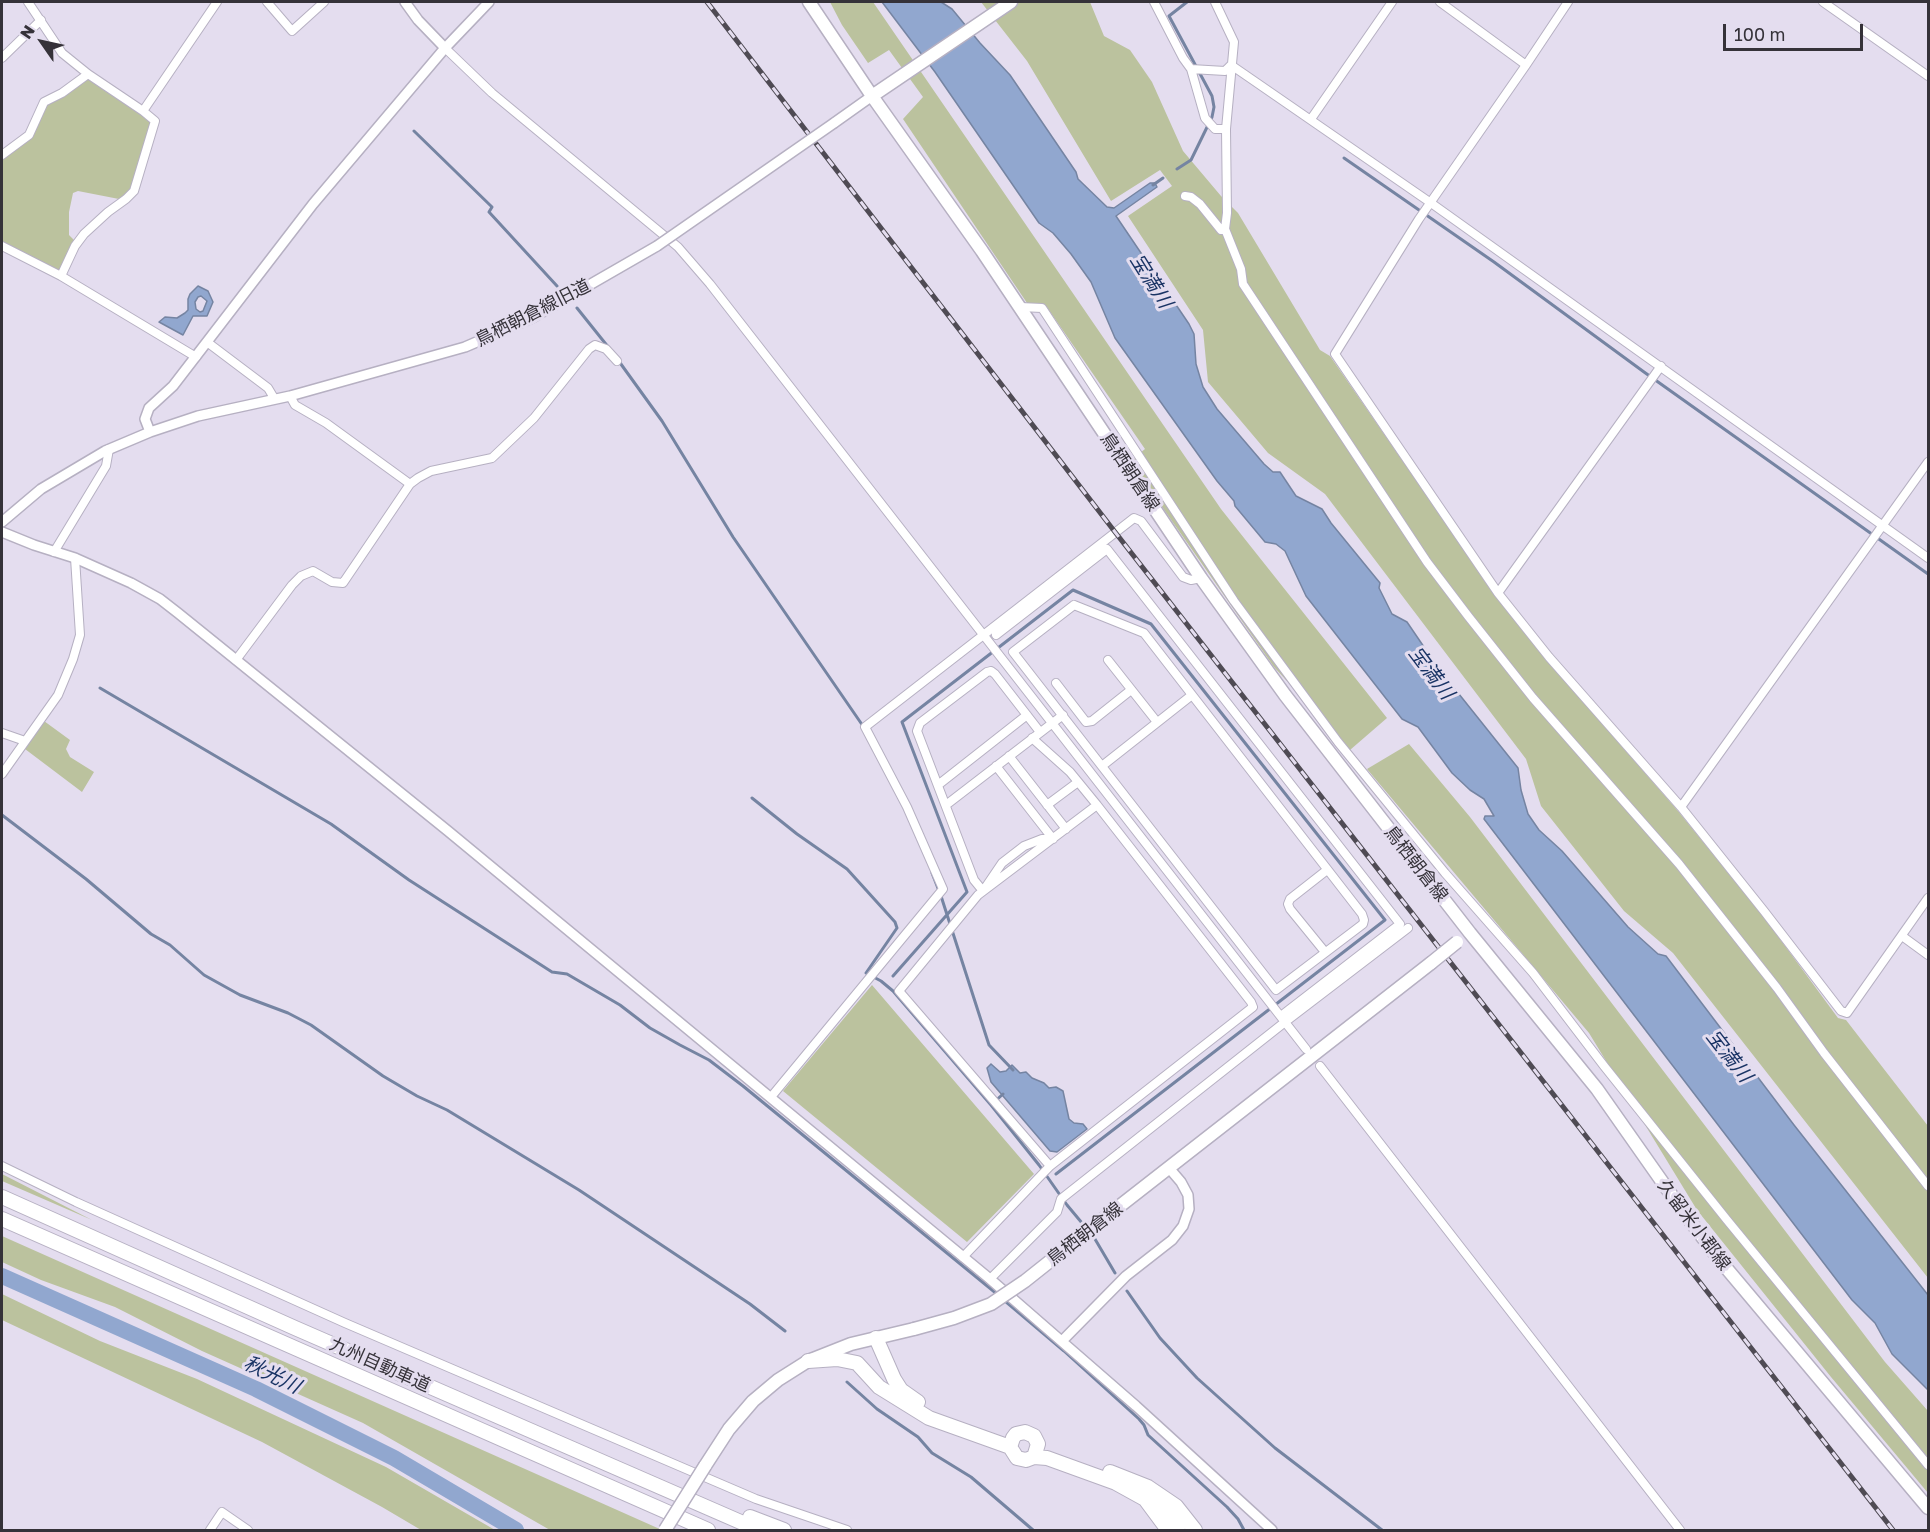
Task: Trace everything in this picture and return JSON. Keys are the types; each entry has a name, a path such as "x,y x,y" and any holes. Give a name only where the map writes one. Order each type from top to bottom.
{"highway":[{"name":"九州自動車道","path":"2,1197 295,1328 759,1530"},
{"name":"九州自動車道","path":"2,1218 708,1530"},
{"path":"876,1338 878,1365 884,1385 895,1398"},
{"path":"876,1338 894,1379 901,1390 915,1400 933,1410 1011,1442 1017,1458 1026,1460 1036,1450"},
{"path":"808,1361 837,1359 856,1363 879,1387 929,1418 1011,1442"},
{"path":"1011,1442 1020,1432 1030,1433 1034,1436 1036,1450 1047,1458 1116,1483 1145,1500 1168,1530"},
{"path":"1036,1450 1122,1476 1148,1487 1176,1506 1195,1530"},
{"path":"610,1466 784,1530"},
{"path":"1122,1476 1147,1493 1170,1516 1178,1530"},
{"path":"1145,1500 1157,1525 1157,1530"}],"main road":[{"path":"811,2 823,25 872,96 1011,2"},
{"name":"鳥栖朝倉線","path":"665,1530 729,1429 753,1401 778,1380 808,1361 851,1344 954,1318 991,1304 1025,1281 1470,933 1304,721 1202,578 1020,307 872,96"},
{"name":"久留米小郡線","path":"1470,933 1597,1089 1722,1263 1929,1508"}],"street":[{"path":"28,2 62,53 155,121 134,191 84,234 75,246 61,276"},
{"path":"143,111 216,2"},
{"path":"267,2 292,31 324,2"},
{"path":"405,2 418,20 492,93 678,248 710,284 1306,1049"},
{"path":"150,432 145,419 148,408 173,386 313,204 445,48 489,2"},
{"path":"1154,2 1191,69 1205,118 1215,129 1226,129"},
{"path":"1215,2 1234,42 1226,129 1225,229 1241,269 1244,284 1434,571 1515,676 1679,864 1763,971 1837,1071 1929,1186"},
{"path":"1311,119 1392,2"},
{"path":"1440,2 1527,65"},
{"path":"1568,2 1527,65 1419,219 1335,354 1498,593 1549,657 1682,807 1844,1014 1847,1013 1929,898"},
{"path":"1822,2 1929,76"},
{"path":"2,58 41,20"},
{"path":"1191,69 1225,71 1231,65"},
{"path":"1231,65 1311,119 1428,206 1881,528 1929,558"},
{"path":"2,155 29,135 44,102 62,93 88,74"},
{"name":"鳥栖朝倉線旧道","path":"2,522 41,489 109,449 150,432 198,416 290,396 465,347 531,318 657,246 872,96"},
{"path":"1185,196 1191,197 1200,204 1221,230 1225,229"},
{"path":"2,246 61,276 196,357"},
{"path":"1020,307 1042,308 1234,601 1338,742 1445,873 1533,973 1727,1220 1929,1465"},
{"path":"207,342 268,388 274,398"},
{"path":"236,660 301,576 313,571 332,582 343,583 410,484 431,471 492,458 534,418 589,349 595,345 606,349 617,362"},
{"path":"1498,593 1658,369"},
{"path":"290,396 295,405 326,423 410,484"},
{"path":"54,552 106,466 109,449"},
{"path":"1682,807 1929,462"},
{"path":"996,635 1134,518 1141,521 1183,577 1191,580 1202,578"},
{"path":"2,532 75,558 131,583 160,599 448,831 990,1279 1136,1406 1266,1529"},
{"path":"771,1097 943,889 907,807 865,726 983,635 1064,576 1107,549 1400,924 1061,1199 1057,1212 990,1279"},
{"path":"2,774 58,695 73,658 80,635 75,558"},
{"path":"1074,605 1144,633 1192,695 1362,914 1364,920 1362,924 1276,990 1012,652 1074,605"},
{"path":"1108,660 1157,722"},
{"path":"983,891 974,880 917,731 920,723 991,671 1040,732"},
{"path":"1056,683 1086,722 1092,721 1131,690"},
{"path":"1102,766 1192,695"},
{"path":"938,785 1027,715"},
{"path":"946,805 1063,715"},
{"path":"2,733 25,741"},
{"path":"963,1257 1050,1166 1252,1007 1251,1002 1097,805 1070,772 1032,738"},
{"path":"1008,756 1066,828"},
{"path":"996,766 1053,838"},
{"path":"1047,805 1078,782"},
{"path":"1050,1166 899,991 983,891 1097,805"},
{"path":"1325,952 1288,904 1290,899 1327,870"},
{"path":"1283,1019 1408,928"},
{"path":"1902,936 1929,955"},
{"path":"1320,1066 1680,1530"},
{"path":"2,1166 76,1202 345,1323 756,1499 847,1530"},
{"path":"1062,1341 1118,1284 1172,1240 1183,1226 1189,1209 1188,1195 1169,1168"},
{"path":"210,1530 222,1512 249,1530"}],"green space":[{"path":"830,2 873,2 1221,509 1387,718 1350,750 1274,667 1130,461 1145,449 1046,306 1027,303 903,119 923,97 889,50 868,63 842,25"},
{"path":"981,2 1090,2 1104,36 1130,50 1152,82 1183,151 1238,213 1320,350 1330,356 1499,600 1546,659 1678,811 1763,916 1838,1018 1846,1020 1928,1126 1928,1278 1673,953 1624,911 1541,806 1526,759 1325,494 1268,453 1208,382 1203,330 1128,216 1172,186 1160,170 1111,201 1027,61"},
{"path":"87,78 151,120 152,124 136,180 129,193 119,199 78,191 73,193 69,212 69,235 75,241 58,273 2,244 2,157 22,144 45,105"},
{"path":"44,721 70,740 66,749 70,757 94,772 82,792 25,749"},
{"path":"1409,744 1470,817 1885,1362 1928,1411 1928,1493 1697,1210 1589,1033 1367,769"},
{"path":"872,985 1034,1174 967,1242 783,1091"},
{"path":"2,1174 92,1220 2,1181"},
{"path":"2,1236 662,1530 550,1530 363,1423 202,1351 115,1307 41,1280 2,1262"},
{"path":"2,1294 100,1341 197,1379 386,1467 495,1530 421,1530 262,1442 2,1320"}],"water":[{"name":"宝満川","path":"882,2 941,2 952,9 1010,75 1076,172 1078,179 1107,207 1114,208 1150,183 1155,183 1157,187 1116,216 1189,324 1194,334 1196,364 1203,387 1217,409 1264,464 1273,472 1280,472 1296,496 1322,509 1380,583 1379,588 1392,614 1407,622 1439,669 1518,768 1528,814 1539,830 1562,851 1628,927 1658,954 1666,956 1794,1125 1928,1295 1928,1390 1892,1354 1875,1323 1852,1300 1484,819 1485,816 1494,816 1484,799 1470,790 1452,773 1418,727 1402,719 1306,596 1285,551 1276,544 1265,542 1235,506 1234,501 1217,481 1115,338 1091,282 1053,233 1039,223 935,72"},
{"path":"198,286 208,291 213,302 207,316 193,316 183,335 159,322 165,317 177,318 185,313 188,310 190,294","holes":["201,296 207,301 203,311 196,309 195,302 198,297"]},
{"path":"991,1064 1000,1072 1006,1071 1012,1065 1020,1073 1026,1072 1049,1088 1056,1087 1063,1091 1069,1119 1074,1123 1083,1124 1087,1129 1057,1152 1050,1151 991,1082 987,1068"}],"waterway":[{"path":"1177,169 1191,160 1212,117 1214,107 1212,96 1169,16 1187,2"},
{"path":"414,131 492,207 489,212 557,286"},
{"path":"1344,158 1494,262 1928,574"},
{"path":"1153,185 1163,178"},
{"path":"577,308 609,348"},
{"path":"618,360 662,421 733,537 863,726"},
{"path":"893,976 967,892 902,722 1073,590 1151,624 1385,920 1056,1174"},
{"path":"100,688 331,824 409,880 552,972 567,974 620,1005 650,1028 709,1060 997,1294"},
{"path":"752,798 797,834 847,869 895,922 897,928 866,973 893,991 991,1105 1087,1229"},
{"path":"2,815 86,879 151,934 170,945 204,975 240,995 288,1013 311,1025 383,1076 447,1110 579,1190 750,1304 785,1331"},
{"path":"932,873 989,1045 1013,1070"},
{"path":"991,1105 1003,1094"},
{"path":"1092,1234 1115,1273"},
{"name":"秋光川","path":"2,1276 256,1389 394,1458 516,1530"},
{"path":"1127,1291 1160,1338 1197,1378 1275,1448 1382,1530"},
{"path":"1005,1301 1139,1419 1148,1435 1227,1507 1244,1530"},
{"path":"847,1382 877,1409 918,1437 932,1453 971,1477 1033,1530"}],"railway":[{"path":"707,2 1115,532 1893,1530"}]}
